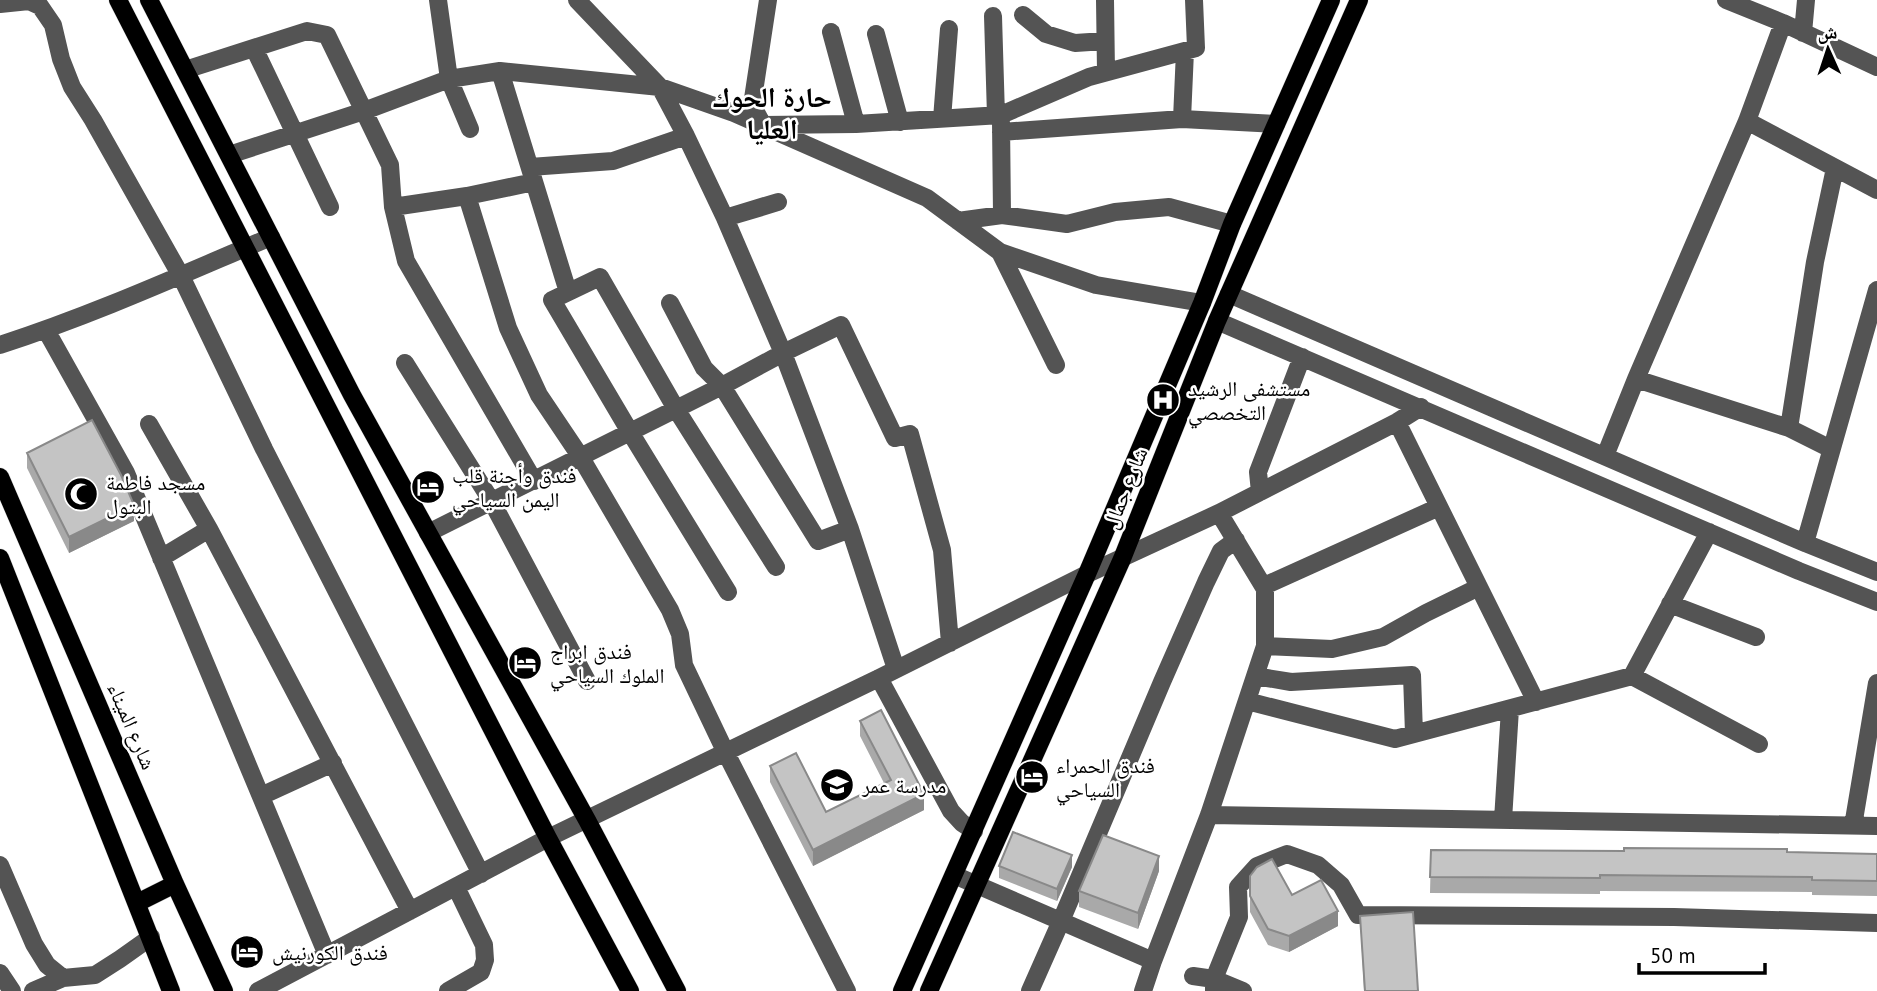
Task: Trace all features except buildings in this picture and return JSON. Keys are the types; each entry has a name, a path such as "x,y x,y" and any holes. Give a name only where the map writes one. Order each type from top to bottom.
{"main road":[{"path":"118,0 548,838 630,991"},
{"path":"149,0 352,395 587,820 677,991"},
{"name":"شارع جمال","path":"902,991 1087,574 1202,303 1232,224 1331,0"},
{"name":"شارع جمال","path":"929,991 1122,559 1217,321 1359,0"},
{"name":"شارع الميناء","path":"0,477 175,884 224,991"},
{"path":"0,558 171,991"},
{"path":"137,903 175,884"}],"street":[{"path":"438,0 449,79 470,128"},
{"path":"577,0 660,87 686,136 725,218 783,353 850,529 896,669"},
{"path":"763,125 752,105 768,0"},
{"path":"1105,0 1106,72"},
{"path":"999,121 1089,77 1196,48 1194,0"},
{"path":"1726,0 1877,67"},
{"path":"1803,33 1806,0"},
{"path":"0,4 29,1 40,6 47,14 53,25 61,59 72,88 93,120 181,276 264,449 481,874"},
{"path":"1023,15 1045,34 1075,43 1105,41"},
{"path":"993,16 1002,215"},
{"path":"1605,456 1747,121 1783,23"},
{"path":"942,119 948,29"},
{"path":"185,70 307,31 327,35 390,165 393,207 406,261 534,481"},
{"path":"831,32 856,124"},
{"path":"876,34 900,121"},
{"path":"254,48 330,207"},
{"path":"1182,119 1185,51"},
{"path":"500,71 568,292"},
{"path":"229,155 364,111 449,79 500,71 660,87 763,125 927,198 1000,252 1096,285 1202,303"},
{"path":"763,125 856,124 942,119 1182,119 1276,124"},
{"path":"1747,121 1877,190"},
{"path":"393,207 467,197 532,174 613,161 686,136"},
{"path":"1789,428 1815,262 1835,168"},
{"path":"467,197 508,328 539,395 580,456 670,610 680,635 684,665 847,991"},
{"path":"725,218 778,202"},
{"path":"958,221 1002,215 1066,224 1115,212 1169,207 1232,224"},
{"path":"0,345 46,330 271,237"},
{"path":"1000,252 1056,365"},
{"path":"728,592 552,300 600,277 676,409 776,567"},
{"path":"1805,543 1877,290"},
{"path":"1229,294 1877,572"},
{"path":"670,303 704,368 722,386 818,541 850,529"},
{"path":"1217,321 1798,571 1877,601"},
{"path":"428,533 841,325 895,438 910,434 942,551 950,643"},
{"path":"46,330 126,473 327,955"},
{"path":"1260,492 1258,472 1302,357"},
{"path":"405,363 492,502 587,681"},
{"path":"1636,379 1789,428 1831,449"},
{"path":"258,991 548,838 1087,574 1219,513 1397,422 1421,407"},
{"path":"1397,422 1536,702"},
{"path":"149,424 209,529 410,911"},
{"path":"1264,586 1439,507"},
{"path":"1143,991 1209,815 1265,646 1264,586 1219,513"},
{"path":"161,558 209,529"},
{"path":"1632,676 1709,532"},
{"path":"1030,991 1206,582 1221,551 1236,540"},
{"path":"1265,646 1332,649 1383,636 1479,587"},
{"path":"1670,604 1756,637"},
{"path":"1255,676 1291,682 1412,675 1414,734"},
{"path":"1247,701 1395,739 1632,676 1759,744"},
{"path":"879,678 951,811 974,831"},
{"path":"1853,826 1877,683"},
{"path":"1503,820 1510,709"},
{"path":"261,796 332,763"},
{"path":"1209,815 1877,826"},
{"path":"1214,985 1239,918 1238,887 1257,866 1287,854 1318,865 1342,885 1358,915 1674,917 1877,923"},
{"path":"0,865 34,944 47,965 63,978"},
{"path":"954,875 1153,961"},
{"path":"448,991 481,972 485,960 484,945 456,887"},
{"path":"33,991 63,978 95,975 151,937"},
{"path":"0,973 12,991"},
{"path":"1193,976 1214,985 1243,991"}],"place":[{"name":"مستشفى الرشيد التخصصي","path":"1163,400"},
{"name":"فندق وأجنة قلب اليمن السياحي","path":"428,487"},
{"name":"مسجد فاطمة البتول","path":"81,494"},
{"name":"فندق ابراج الملوك السياحي","path":"525,663"},
{"name":"فندق الحمراء السياحي","path":"1032,777"},
{"name":"مدرسة عمر","path":"837,785"},
{"name":"فندق الكورنيش","path":"247,952"}],"district":[{"name":"حارة الحوك العليا","path":"772,112"}]}
